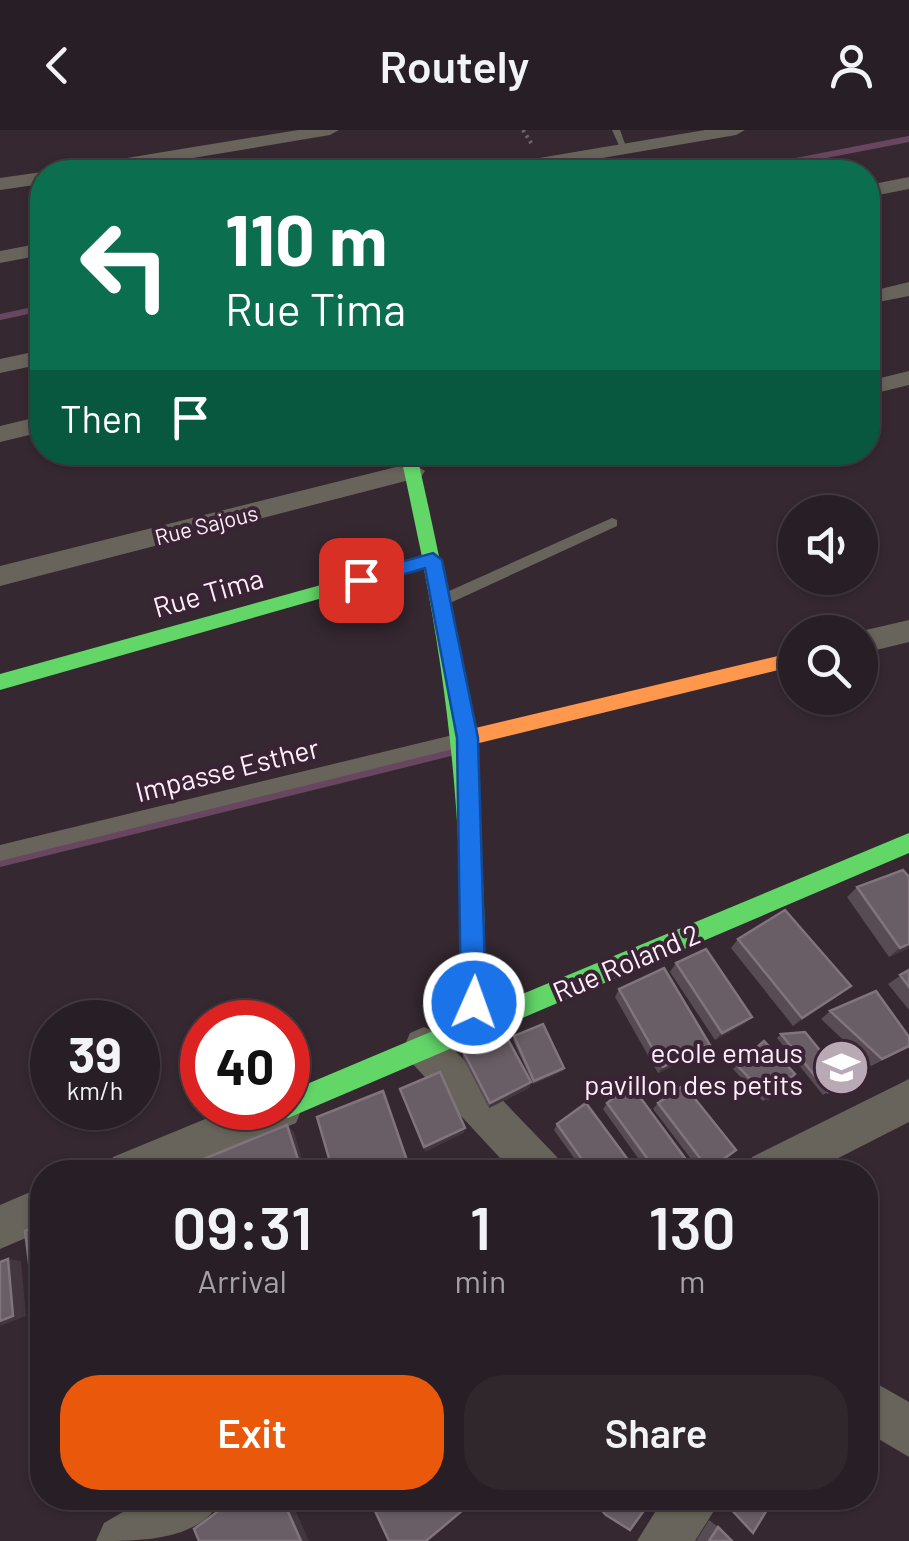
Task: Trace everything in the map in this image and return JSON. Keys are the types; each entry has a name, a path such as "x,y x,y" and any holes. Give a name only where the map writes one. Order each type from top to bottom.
{"street":[{"path":"209,160 330,130"},
{"path":"564,160 736,130"},
{"path":"0,184 30,180"},
{"path":"880,189 909,183"},
{"path":"0,257 30,251"},
{"path":"880,295 909,289"},
{"path":"0,366 30,360"},
{"path":"880,385 909,378"},
{"path":"0,434 30,427"},
{"name":"Rue Sajous","path":"0,576 399,465"},
{"path":"411,465 442,600 468,745 476,978 471,1027"},
{"name":"Rue Tima","path":"0,682 433,560"},
{"path":"878,639 909,631"},
{"path":"468,745 778,663"},
{"name":"Rue Roland 2","path":"310,1095 909,843"},
{"path":"424,1047 531,1160"},
{"path":"791,1160 909,1100"},
{"name":"Rue Roland 2","path":"156,1160 227,1130"},
{"path":"0,1227 30,1214"},
{"path":"878,1409 909,1432"},
{"path":"122,1541 175,1510"},
{"path":"664,1541 687,1510"}],"lane":[{"path":"616,130 624,150"},
{"path":"442,600 612,523"},
{"name":"Impasse Esther","path":"0,852 468,745"}],"building":[{"path":"903,870 909,877 909,944 900,948 857,887"},
{"path":"785,910 851,986 802,1018 738,939"},
{"path":"706,949 752,1017 722,1033 676,963"},
{"path":"664,968 710,1045 663,1067 619,989"},
{"path":"909,970 909,987 900,975"},
{"path":"876,991 909,1037 909,1046 882,1059 830,1011"},
{"path":"543,1024 564,1068 534,1081 514,1036"},
{"path":"503,1030 531,1082 490,1103 463,1051"},
{"path":"805,1032 845,1081 828,1092 781,1034"},
{"path":"764,1041 795,1074 768,1098 737,1065"},
{"path":"440,1072 465,1128 424,1147 400,1089"},
{"path":"631,1085 686,1160 648,1160 607,1103"},
{"path":"684,1085 736,1150 722,1160 701,1160 658,1103"},
{"path":"383,1091 407,1160 330,1160 317,1117"},
{"path":"586,1103 628,1160 582,1160 557,1124"},
{"path":"275,1130 289,1130 298,1160 201,1160"},
{"path":"30,1229 30,1271 25,1231"},
{"path":"8,1259 13,1316 0,1321 0,1262"},
{"path":"220,1510 287,1510 301,1541 199,1541 194,1529"},
{"path":"375,1510 463,1510 426,1541 389,1541"},
{"path":"601,1510 644,1510 630,1530"},
{"path":"732,1510 767,1510 753,1533"},
{"path":"718,1527 732,1541 709,1541"}],"waterway":[{"path":"801,160 909,139"},
{"path":"0,317 30,311"},
{"path":"0,862 455,750"}],"traffic: fast":[{"path":"411,465 451,666 469,809 474,954 471,1027"},
{"path":"0,682 433,560"},
{"path":"310,1096 909,843"}],"traffic: slow":[{"path":"467,738 778,663"}],"place":[{"name":"ecole emaus pavillon des petits","path":"842,1068"}],"route":[{"path":"361,580 433,560 467,738 474,1003"}]}
